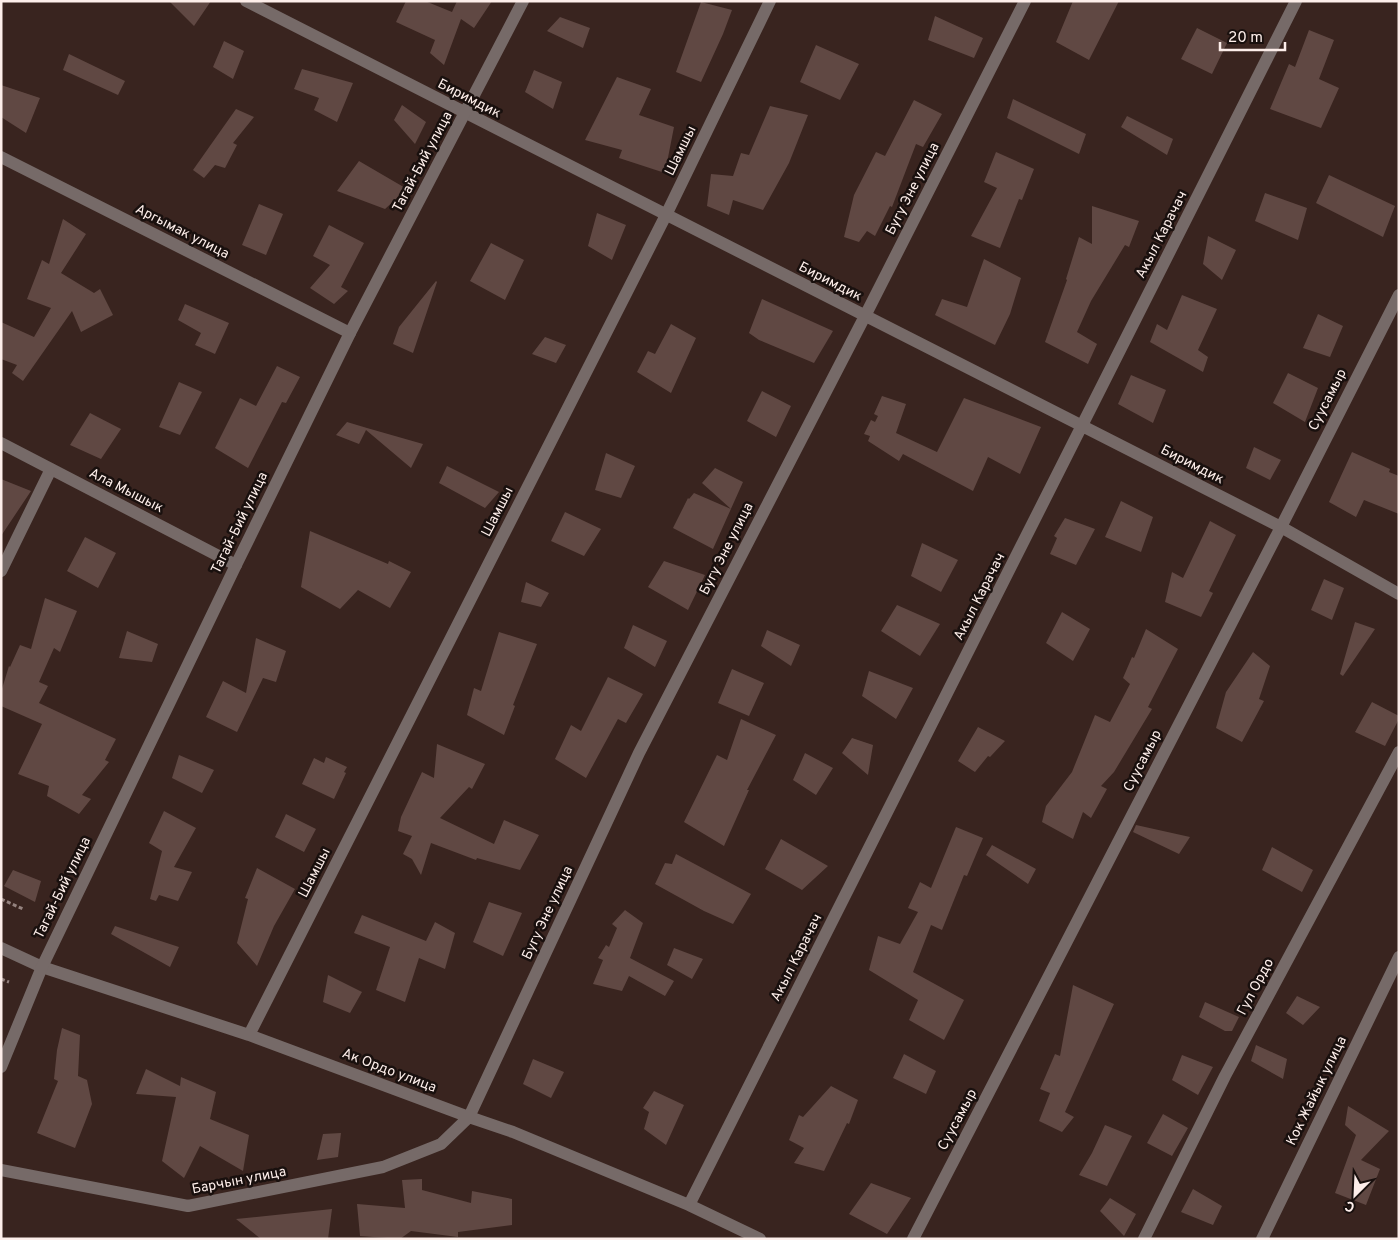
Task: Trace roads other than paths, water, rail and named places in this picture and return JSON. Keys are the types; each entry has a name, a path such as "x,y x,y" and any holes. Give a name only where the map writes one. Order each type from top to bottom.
{"street":[{"name":"Биримдик","path":"246,1 1281,527 1399,594"},
{"name":"Тагай-Бий улица","path":"1,1067 42,967 236,565 350,333 523,1"},
{"name":"Шамшы","path":"249,1035 666,215 770,1"},
{"name":"Бугу Эне улица","path":"469,1117 639,753 1026,1"},
{"name":"Акыл Карачач","path":"689,1205 1083,427 1296,1"},
{"name":"Аргымак улица","path":"1,158 350,333"},
{"name":"Суусамыр","path":"912,1239 1399,295"},
{"name":"Ала Мышык","path":"1,443 236,565"},
{"path":"1,571 51,469"},
{"name":"Гул Ордо","path":"1144,1239 1226,1076 1399,752"},
{"name":"Ак Ордо улица","path":"1,948 42,967 249,1035 513,1132 689,1205 760,1239"},
{"name":"Кок Жайык улица","path":"1262,1239 1399,957"},
{"name":"Барчын улица","path":"1,1170 188,1206 384,1167 441,1144 469,1117"}]}
